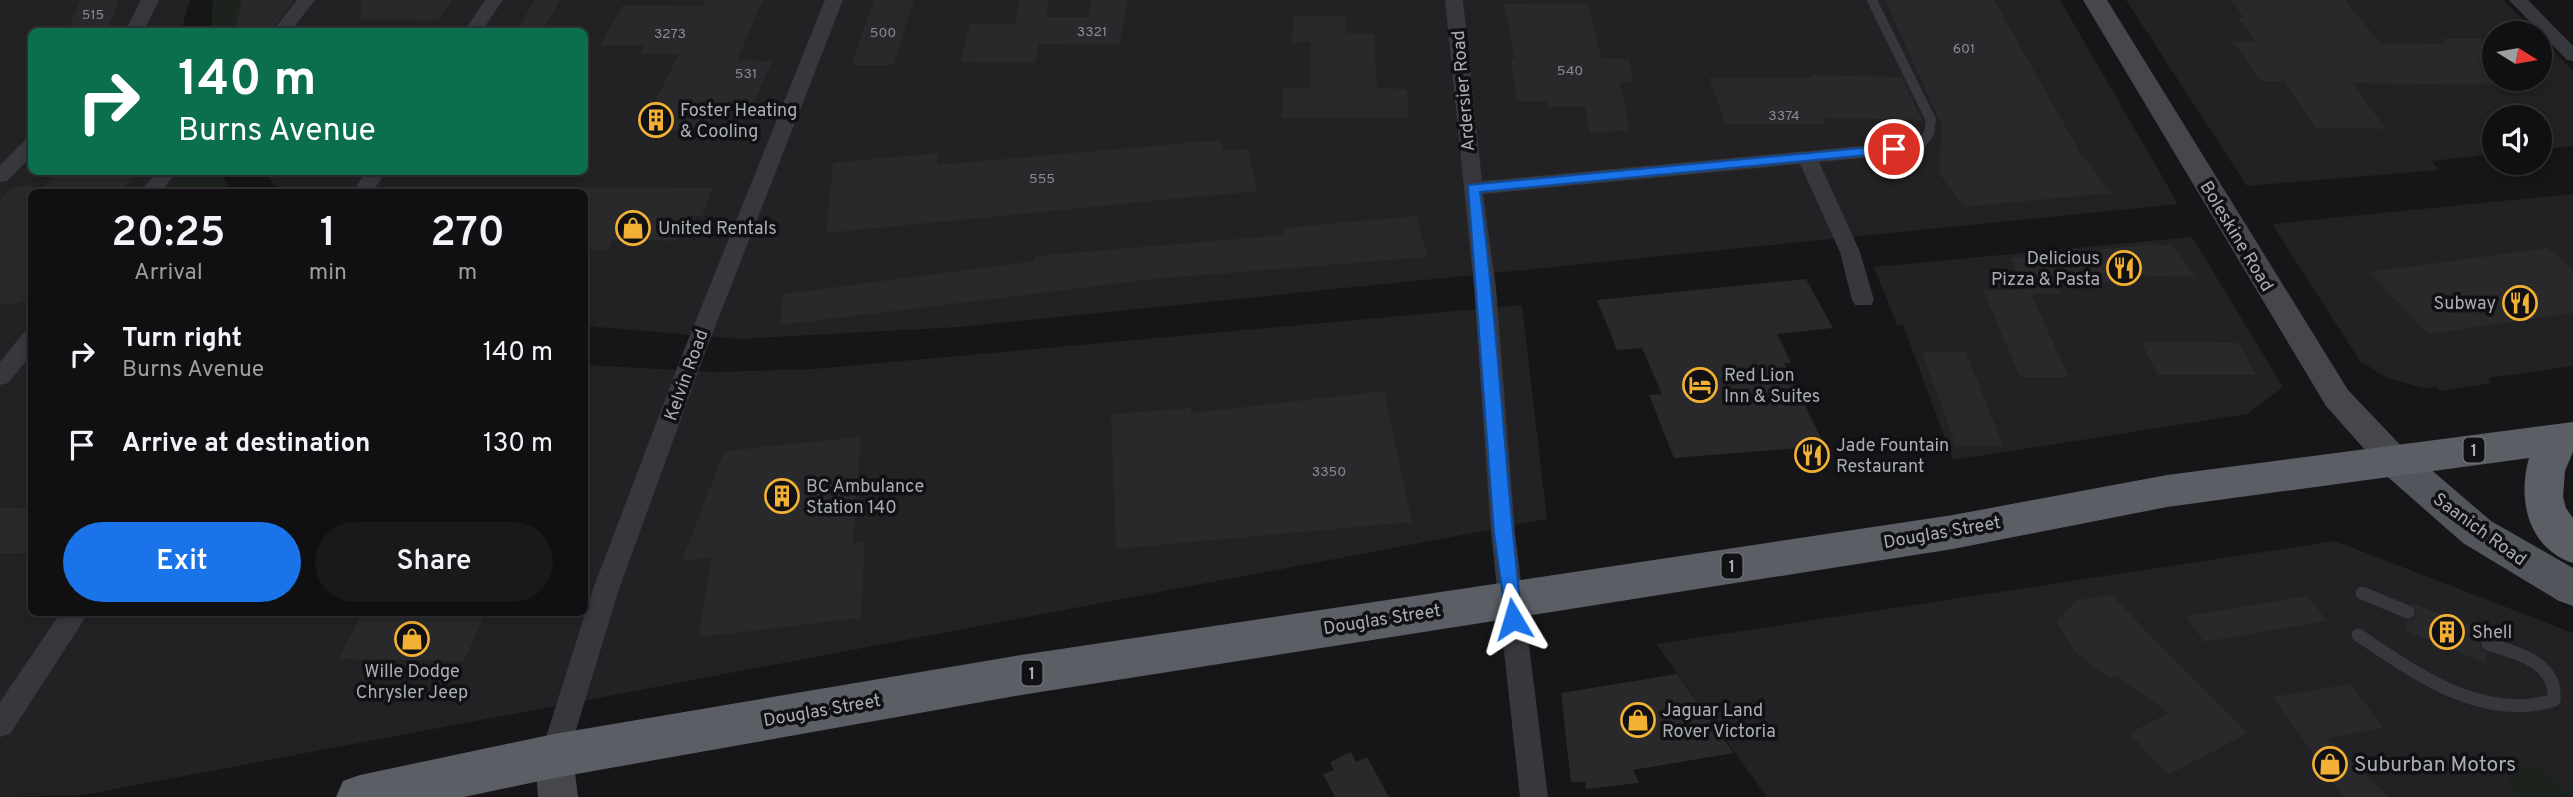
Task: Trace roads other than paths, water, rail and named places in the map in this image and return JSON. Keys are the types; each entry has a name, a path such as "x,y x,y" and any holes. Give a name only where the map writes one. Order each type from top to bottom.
{"highway":[{"name":"Douglas Street","path":"360,797 556,777 1021,675 1953,532 2167,491 2564,438"},
{"path":"2564,438 2540,493 2544,509 2573,547"}],"main road":[{"name":"Boleskine Road","path":"2095,0 2337,398 2394,460"},
{"name":"Saanich Road","path":"2394,460 2477,532 2573,589"}],"street":[{"path":"136,28 150,0"},
{"path":"283,28 306,0"},
{"path":"475,28 494,0"},
{"name":"Kelvin Road","path":"556,777 606,589 695,350 834,0"},
{"name":"Ardersier Road","path":"1454,0 1472,188 1485,287 1511,600 1534,797"},
{"path":"2518,0 2573,56"},
{"path":"0,176 28,148"},
{"path":"1472,188 1894,149"},
{"path":"1807,157 1836,216 1863,300"},
{"path":"153,189 164,175"},
{"path":"0,377 28,343"},
{"path":"0,725 73,616"}],"lane":[{"path":"1872,0 1931,120 1930,133 1920,146 1894,149"},
{"path":"2362,593 2408,612"},
{"path":"2358,635 2422,678 2463,696 2515,707 2547,704 2554,700 2555,684 2542,667 2529,659 2488,644"}],"place":[{"name":"Foster Heating & Cooling","path":"656,120"},
{"name":"United Rentals","path":"633,228"},
{"name":"Delicious Pizza & Pasta","path":"2124,268"},
{"name":"Subway","path":"2520,303"},
{"name":"Red Lion Inn & Suites","path":"1700,385"},
{"name":"Jade Fountain Restaurant","path":"1812,455"},
{"name":"BC Ambulance Station 140","path":"782,496"},
{"name":"Shell","path":"2447,632"},
{"name":"Wille Dodge Chrysler Jeep","path":"412,639"},
{"name":"Jaguar Land Rover Victoria","path":"1638,720"},
{"name":"Suburban Motors","path":"2330,764"}]}
